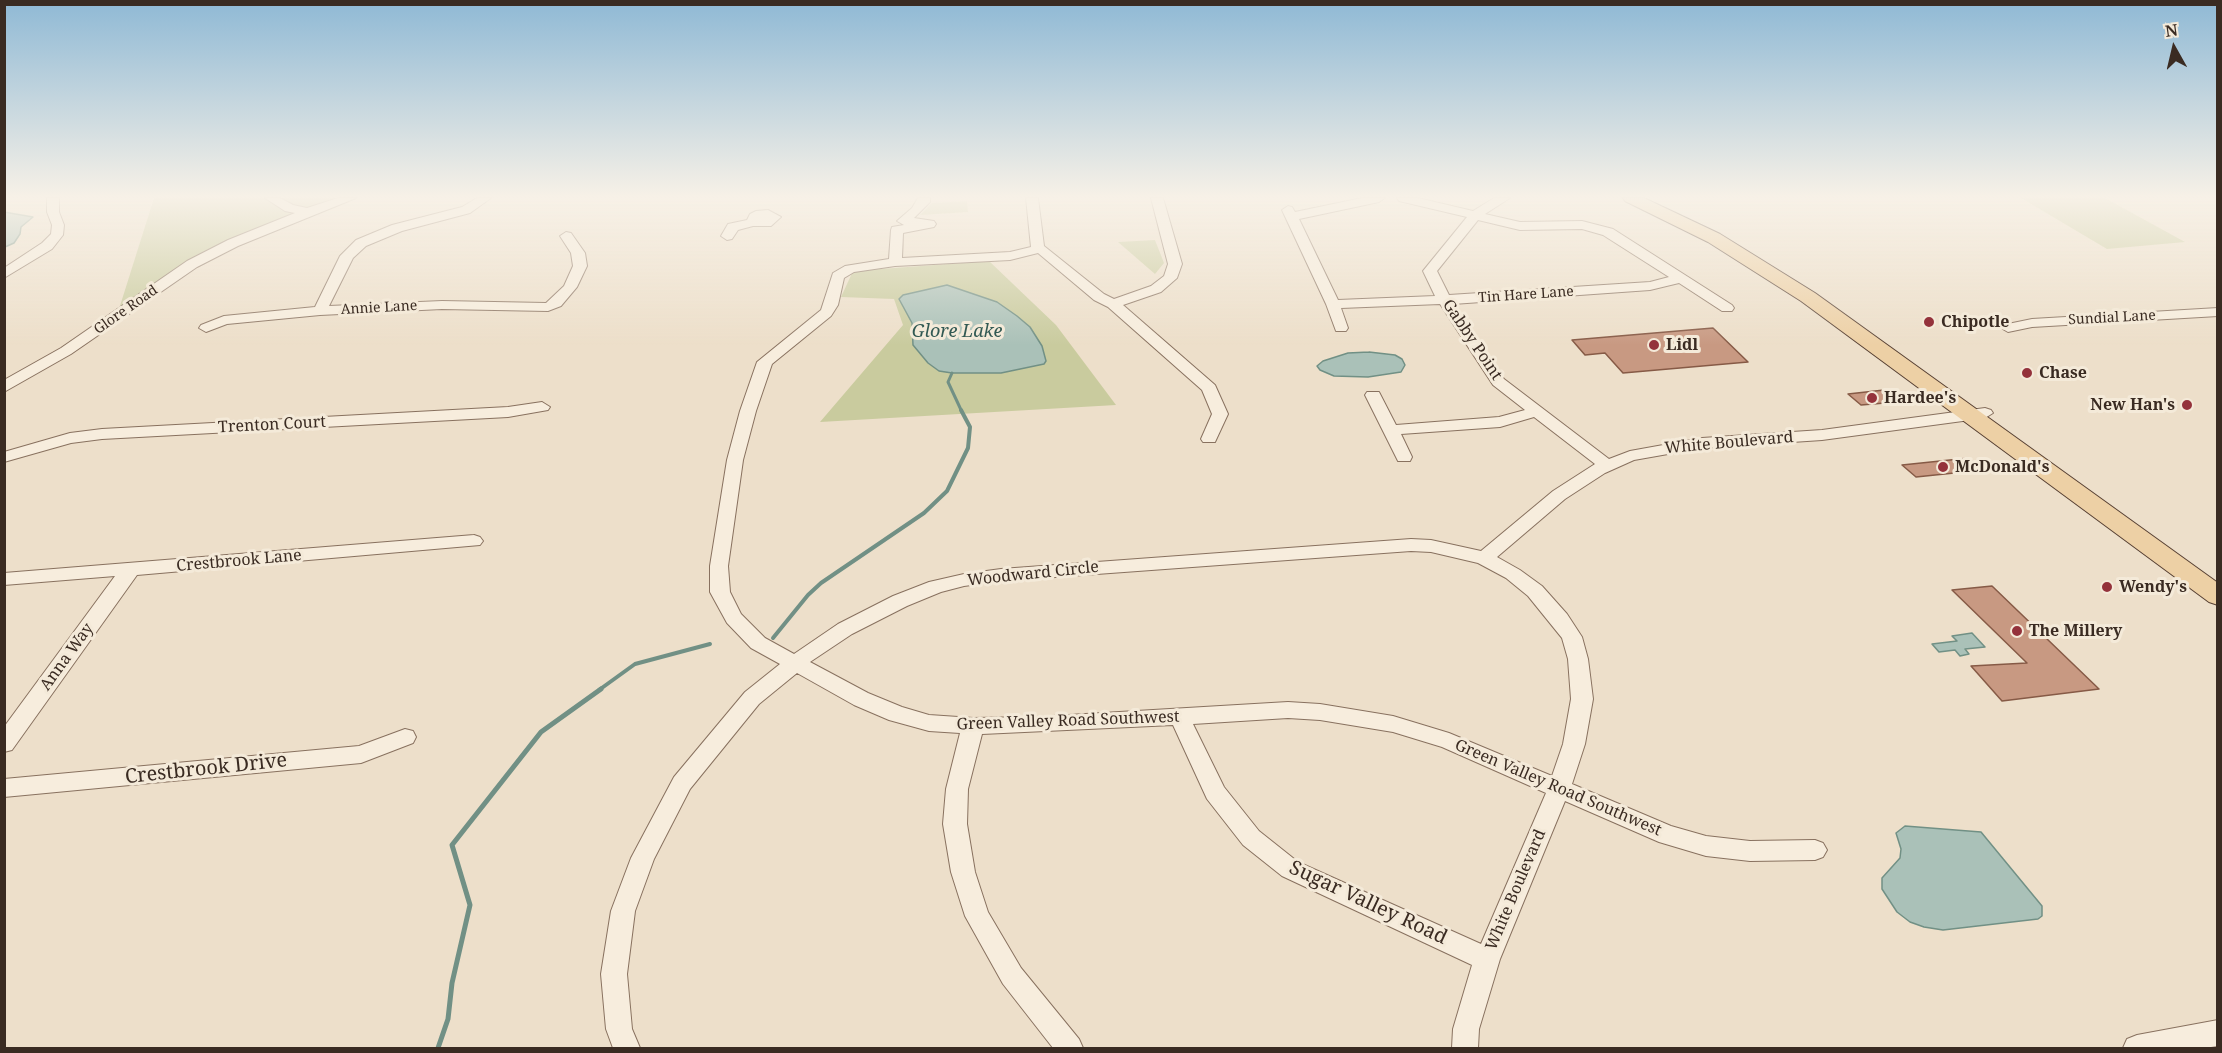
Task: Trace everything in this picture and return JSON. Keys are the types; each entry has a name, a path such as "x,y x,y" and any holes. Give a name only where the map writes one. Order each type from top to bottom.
{"main road":[{"path":"1728,247 1777,276 1979,414 2217,582"},
{"path":"1745,247 1790,275 1979,414 2217,596"}],"street":[{"path":"4,274 45,247"},
{"name":"Glore Road","path":"4,387 66,351 192,264 225,247"},
{"path":"320,311 347,256 357,247"},
{"path":"553,305 573,283 580,266 578,254 573,247"},
{"path":"895,262 896,247"},
{"path":"1113,304 1156,289 1170,278 1175,264 1170,247"},
{"path":"1305,247 1333,304 1341,328"},
{"name":"Gabby Point","path":"1450,247 1430,271 1444,300 1498,382 1607,465"},
{"path":"1633,247 1727,308"},
{"path":"1040,249 1099,297 1113,304 1211,391 1220,414 1209,439"},
{"name":"Green Valley Road Southwest","path":"1040,249 1010,256 866,265 842,272 835,282 831,305 826,313 765,362 748,411 735,460 719,566 720,592 734,618 758,643 861,699 897,714 929,723 973,726 1035,725 1288,710 1320,712 1393,724 1449,741 1667,835 1706,846 1750,851 1815,850"},
{"name":"Tin Hare Lane","path":"1333,304 1444,300 1650,286 1683,278"},
{"name":"Annie Lane","path":"206,328 224,320 320,311 442,305 545,307 553,305 568,312"},
{"name":"Sundial Lane","path":"2008,328 2032,323 2217,312"},
{"path":"1373,395 1404,457"},
{"name":"Trenton Court","path":"4,457 70,438 102,434 508,412 542,407"},
{"path":"1390,430 1500,422 1538,411"},
{"name":"White Boulevard","path":"1466,1048 1466,1029 1487,959 1559,788 1574,744 1581,699 1578,659 1572,637 1560,619 1534,591 1513,574 1484,558 1559,495 1607,465 1655,450 1690,445 1822,435 1979,414"},
{"name":"Crestbrook Lane","path":"4,579 474,542"},
{"name":"Woodward Circle","path":"626,1048 619,1029 614,974 622,911 643,858 682,783 752,698 816,648 845,629 900,601 936,587 964,580 1022,573 1411,545 1431,546 1484,558"},
{"name":"Anna Way","path":"4,744 130,570"},
{"name":"Sugar Valley Road","path":"1180,718 1215,794 1251,838 1290,869 1487,959"},
{"path":"973,726 957,789 955,824 963,872 977,916 1012,976 1069,1048"},
{"name":"Crestbrook Drive","path":"4,788 361,754 405,737"},
{"path":"2137,1048 2217,1033"}],"green space":[{"path":"139,247 215,247 213,248 119,309"},
{"path":"1124,247 1158,247 1164,263 1155,274"},
{"path":"989,261 1056,325 1116,405 820,422 903,325 894,299 841,297 853,271"}],"water":[{"name":"Glore Lake","path":"947,285 997,302 1017,316 1030,327 1042,346 1046,361 1044,364 1001,373 952,373 939,371 928,363 913,345 912,323 899,299 903,295"},
{"path":"1369,352 1395,355 1402,359 1405,365 1401,372 1368,377 1334,376 1320,370 1317,366 1323,361 1348,353"},
{"path":"1972,633 1985,647 1965,649 1969,654 1960,656 1955,650 1939,652 1932,644 1957,641 1952,636"},
{"path":"1905,826 1981,832 2042,906 2042,916 2038,919 1943,930 1910,922 1897,912 1882,889 1882,878 1900,858 1901,849 1896,833"}],"building":[{"name":"Lidl","path":"1713,328 1748,362 1623,373 1605,353 1585,355 1572,340"},
{"name":"Hardee's","path":"1884,390 1897,402 1861,405 1848,394"},
{"name":"McDonald's","path":"1969,458 1983,470 1916,477 1902,465"},
{"name":"The Millery","path":"1992,586 2099,689 2002,701 1971,666 2027,663 1952,590"}],"waterway":[{"path":"952,373 948,382 962,411"},
{"path":"773,638 808,595 821,583 924,513 947,491 968,448 970,427 962,411"},
{"path":"599,690 635,664 710,644"},
{"path":"438,1048 448,1019 452,983 470,905 452,845 541,732 601,689"}],"place":[{"name":"Chipotle","path":"1929,322"},
{"name":"Lidl","path":"1654,345"},
{"name":"Chase","path":"2027,373"},
{"name":"Hardee's","path":"1872,398"},
{"name":"New Han's","path":"2187,405"},
{"name":"McDonald's","path":"1943,467"},
{"name":"Wendy's","path":"2107,587"},
{"name":"The Millery","path":"2017,631"}]}
